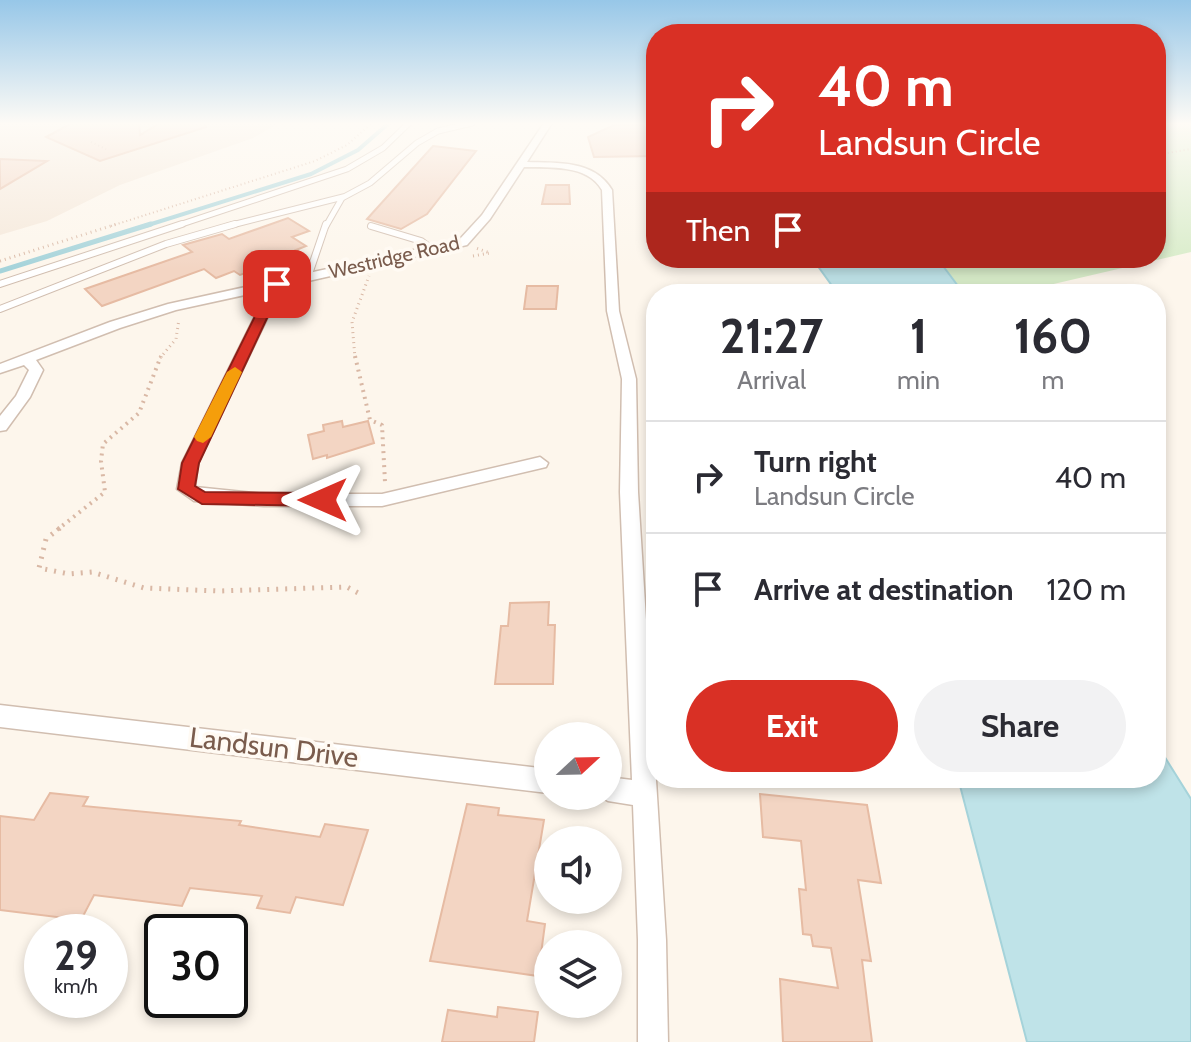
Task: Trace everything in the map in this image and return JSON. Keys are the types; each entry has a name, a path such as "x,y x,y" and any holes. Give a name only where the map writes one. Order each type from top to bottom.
{"street":[{"name":"Westridge Road","path":"0,369 144,315 463,243 486,217 516,172"},
{"path":"585,172 599,178 607,190 613,311 629,379 629,492 652,940 653,1042"},
{"path":"277,284 190,463 186,489 202,498 382,500 540,463"},
{"path":"0,426 32,383 36,370 27,359"},
{"name":"Landsun Drive","path":"0,716 534,779"},
{"path":"622,791 644,794"}],"lane":[{"path":"0,284 338,172"},
{"path":"0,309 166,244 311,202 343,197 375,180 384,172"},
{"path":"308,277 331,217 343,197"},
{"path":"371,226 421,241 433,250"}],"path":[{"path":"0,261 282,172"},
{"path":"460,258 490,253 463,243"},
{"path":"370,271 369,288 352,321 352,336 370,420 382,425 385,478 382,500"},
{"path":"177,313 180,323 176,339 158,360 139,413 103,444 101,461 105,492 46,539 39,568 69,574 92,572 144,588 219,591 347,587 360,594"}],"shaded area":[{"path":"0,172 158,172 120,185 47,221 0,235"}],"green space":[{"path":"1166,172 1191,172 1191,252 1166,258"},
{"path":"945,268 1122,268 1054,284 957,284"}],"water":[{"path":"819,268 944,268 956,284 831,284"},
{"path":"1166,759 1191,799 1191,1042 1027,1042 961,788 1166,788"}],"building":[{"path":"0,172 29,172 0,189"},
{"path":"410,172 460,172 427,214 401,229 367,219"},
{"path":"546,185 569,185 570,204 542,204"},
{"path":"288,218 309,231 292,237 306,246 296,250 304,255 271,268 267,265 240,275 234,271 216,278 204,269 102,306 85,289 192,252 183,245 222,234 229,239"},
{"path":"527,286 558,286 556,309 524,309"},
{"path":"342,421 343,427 368,421 374,443 327,458 327,455 313,459 308,435 324,431 323,425"},
{"path":"549,602 548,625 555,625 553,684 495,684 501,626 508,626 510,603"},
{"path":"50,793 88,797 83,806 241,821 239,825 320,837 325,824 368,830 343,905 296,897 290,913 257,908 262,896 190,888 182,906 94,895 84,914 32,914 0,910 0,816 34,820"},
{"path":"760,794 867,805 881,883 858,880 871,961 862,960 872,1042 783,1042 780,979 838,988 831,948 813,946 811,935 803,934 799,889 806,890 801,841 763,837"},
{"path":"467,804 499,808 498,815 544,820 543,826 534,826 534,879 527,921 545,924 544,930 534,930 534,975 430,961"},
{"path":"498,1007 534,1012 534,1018 537,1018 534,1042 442,1042 448,1010 497,1017"}],"waterway":[{"path":"145,226 316,172"},
{"path":"0,271 151,224"}],"slow traffic":[{"path":"203,437 235,372"}],"route":[{"path":"277,284 190,463 186,489 202,498 323,500"}]}
